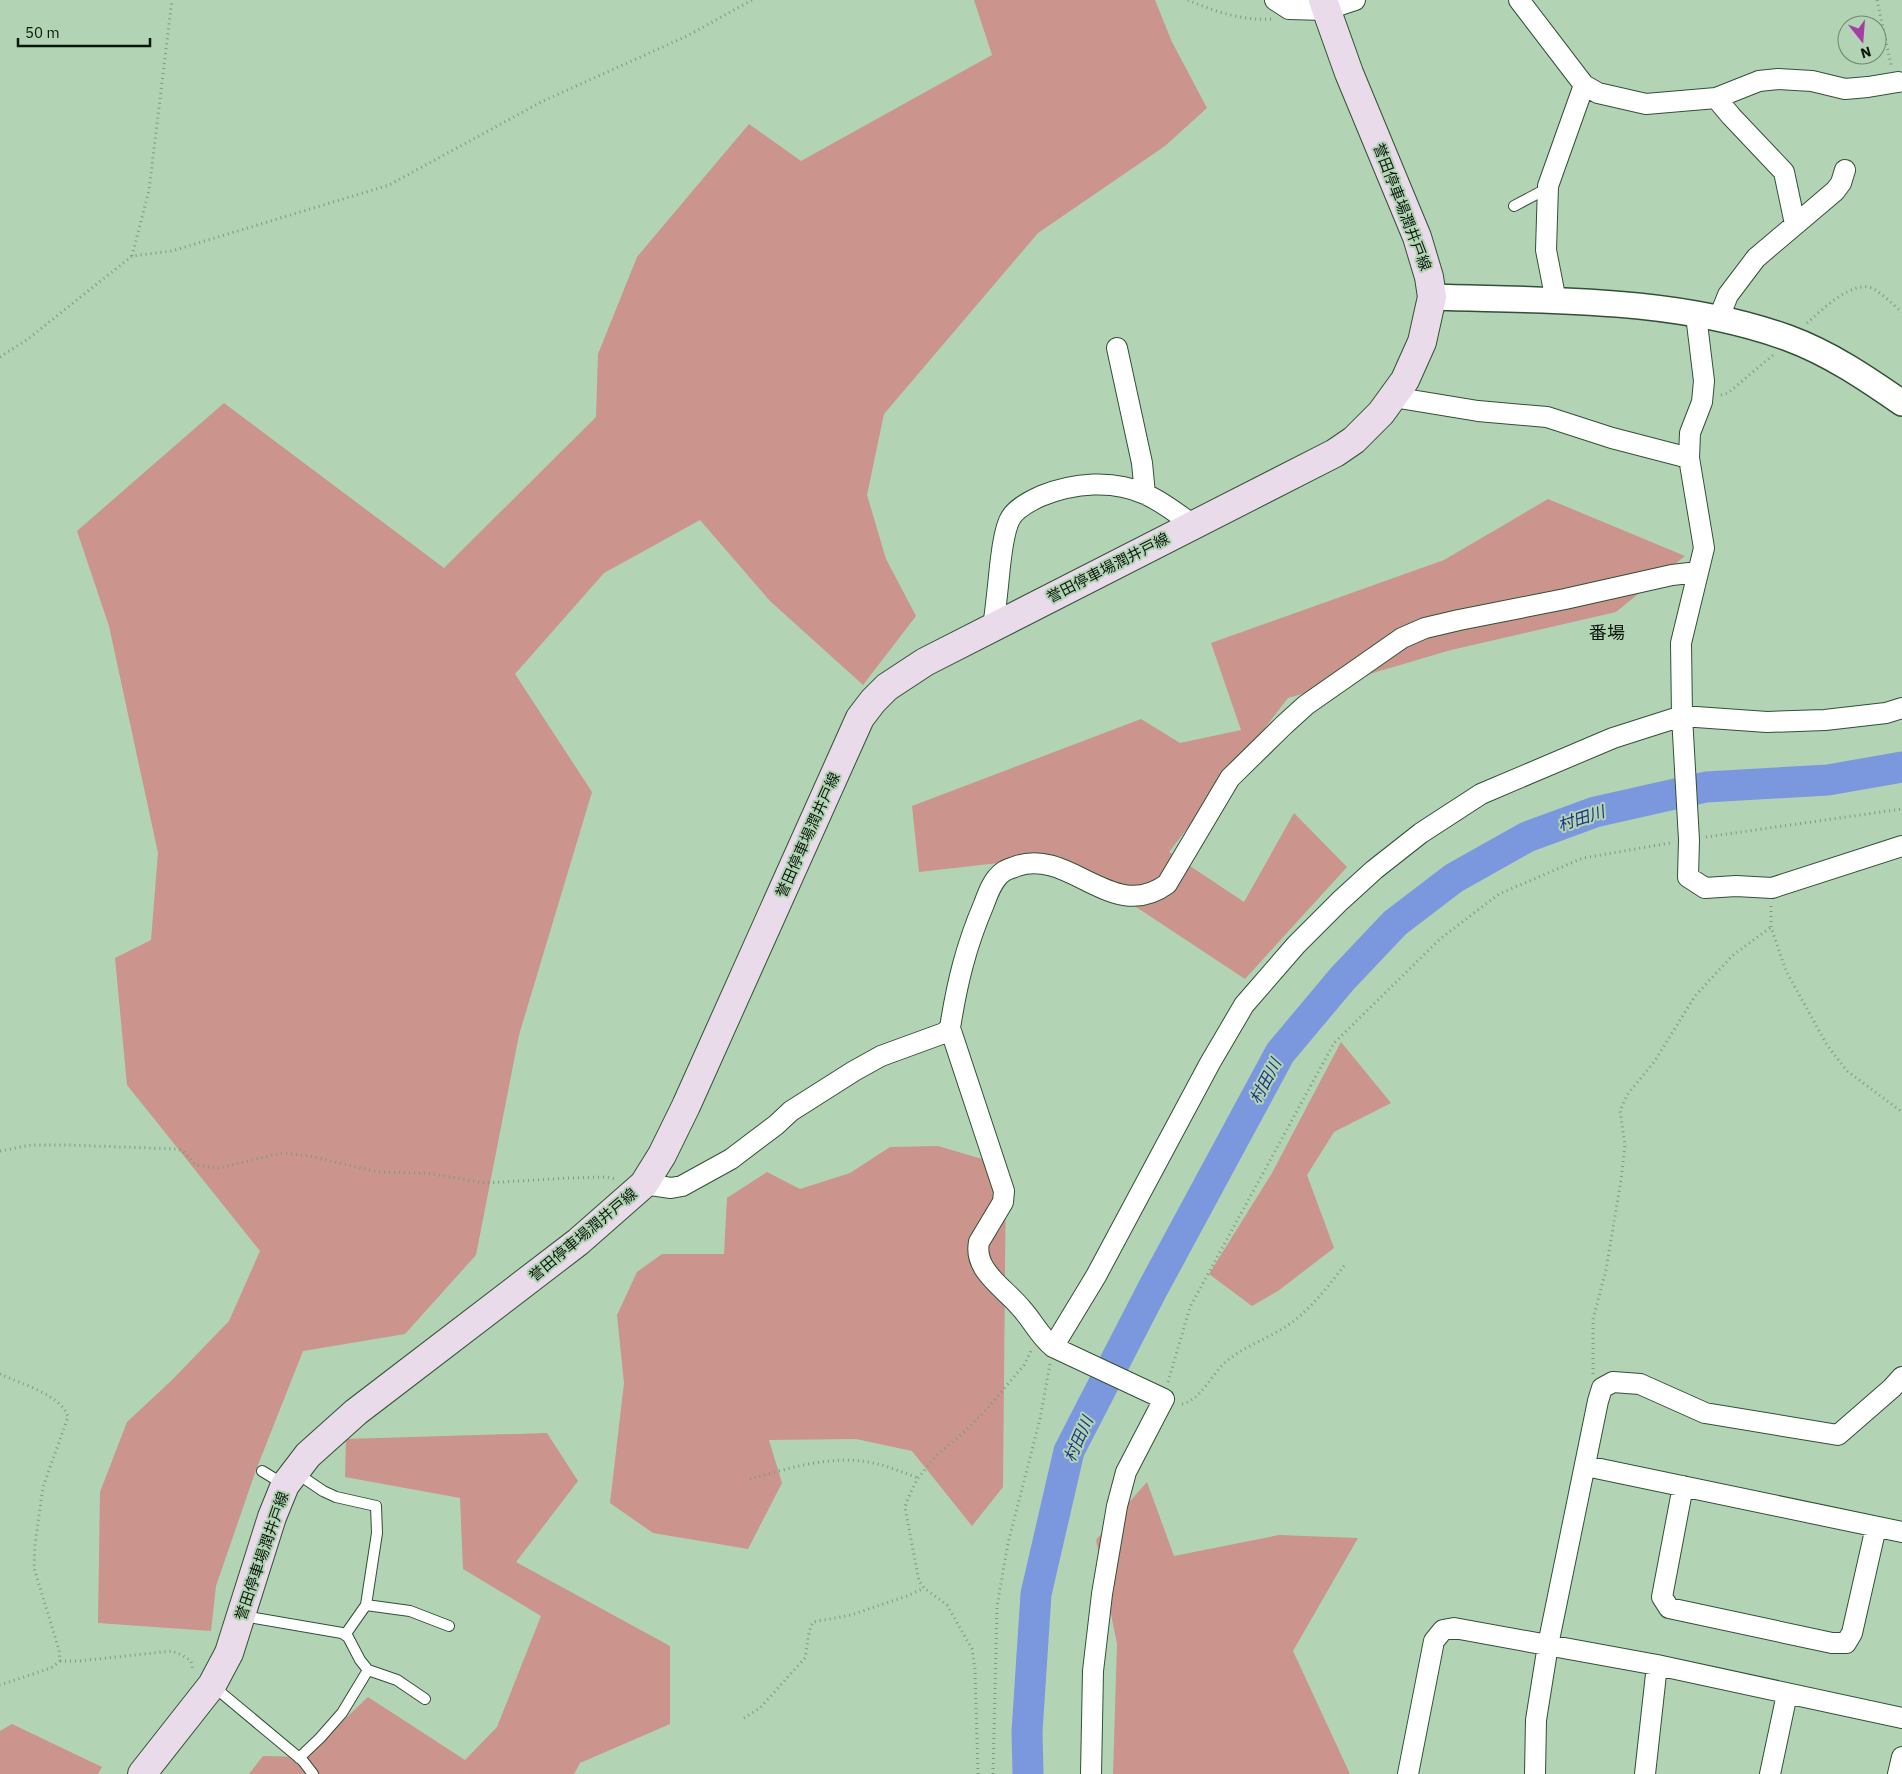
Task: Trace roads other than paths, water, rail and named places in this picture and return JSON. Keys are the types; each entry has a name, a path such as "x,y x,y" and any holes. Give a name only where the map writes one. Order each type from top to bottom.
{"main road":[{"name":"誉田停車場潤井戸線","path":"142,1774 212,1685 229,1653 272,1517 290,1478 308,1455 356,1412 547,1267 644,1184 662,1155 686,1106 860,718 873,701 887,687 925,662 1334,453 1354,440 1394,398 1414,362 1422,342 1432,297 1429,277 1417,237 1349,73 1324,5"}],"street":[{"path":"1282,5 1324,5 1355,0"},
{"path":"1519,0 1584,85 1598,93 1646,104 1716,98 1759,81 1769,80 1812,82 1844,89 1900,82"},
{"path":"1556,301 1546,250 1548,188 1584,85"},
{"path":"1716,98 1784,172 1795,224"},
{"path":"1846,170 1841,183 1835,191 1756,258 1728,295 1707,317 1702,402 1690,433 1688,458 1704,548 1681,644 1688,877 1705,888 1736,886 1772,888 1902,846"},
{"path":"1432,297 1556,301 1644,307 1741,324 1790,339 1853,370 1902,403"},
{"path":"1117,348 1142,463 1145,494"},
{"path":"1394,398 1478,411 1547,418 1612,438 1688,458"},
{"path":"993,627 1003,541 1009,520 1021,507 1031,501 1059,489 1083,485 1124,487 1145,494 1166,505 1193,525"},
{"path":"1091,1774 1093,1671 1102,1594 1117,1506 1126,1472 1164,1399 1046,1341 1021,1308 994,1282 983,1266 978,1249 979,1242 1004,1202 1004,1190 950,1028 957,984 970,938 991,886 1003,872 1021,865 1039,864 1052,865 1109,891 1126,896 1137,897 1158,891 1167,884 1230,778 1284,724 1306,705 1402,638 1425,628 1459,620 1672,575 1698,572"},
{"path":"1046,1341 1096,1276 1210,1063 1244,1005 1296,945 1334,907 1374,870 1414,838 1482,794 1613,738 1682,716 1776,722 1825,720 1886,713 1902,708"},
{"path":"644,1184 671,1188 682,1186 731,1159 776,1125 791,1111 854,1071 880,1056 944,1034 950,1028"},
{"path":"1535,1774 1536,1720 1548,1645 1602,1388 1613,1382 1640,1384 1705,1413 1838,1434 1892,1388 1902,1377"},
{"path":"1586,1466 1902,1532"},
{"path":"1683,1486 1662,1597 1668,1608 1832,1643 1846,1643 1852,1633 1876,1526"},
{"path":"1408,1774 1434,1641 1443,1630 1454,1628 1658,1664 1902,1718"},
{"path":"1645,1774 1658,1664"},
{"path":"1770,1774 1787,1694"},
{"path":"1898,1774 1902,1757"}],"lane":[{"path":"1514,206 1548,188"},
{"path":"262,1470 290,1478 336,1497 376,1506 376,1540 366,1605 346,1636"},
{"path":"366,1605 410,1611 449,1626"},
{"path":"242,1616 342,1633 346,1636 368,1670 397,1680 425,1699"},
{"path":"299,1758 342,1713 368,1670"},
{"path":"212,1685 299,1758 313,1774"}],"waterway":[{"name":"村田川","path":"1028,1774 1027,1732 1036,1594 1069,1451 1152,1290 1280,1053 1342,979 1395,923 1454,878 1527,837 1595,812 1706,787 1828,780 1902,767"}],"district":[{"name":"番場","path":"1607,633"}]}
